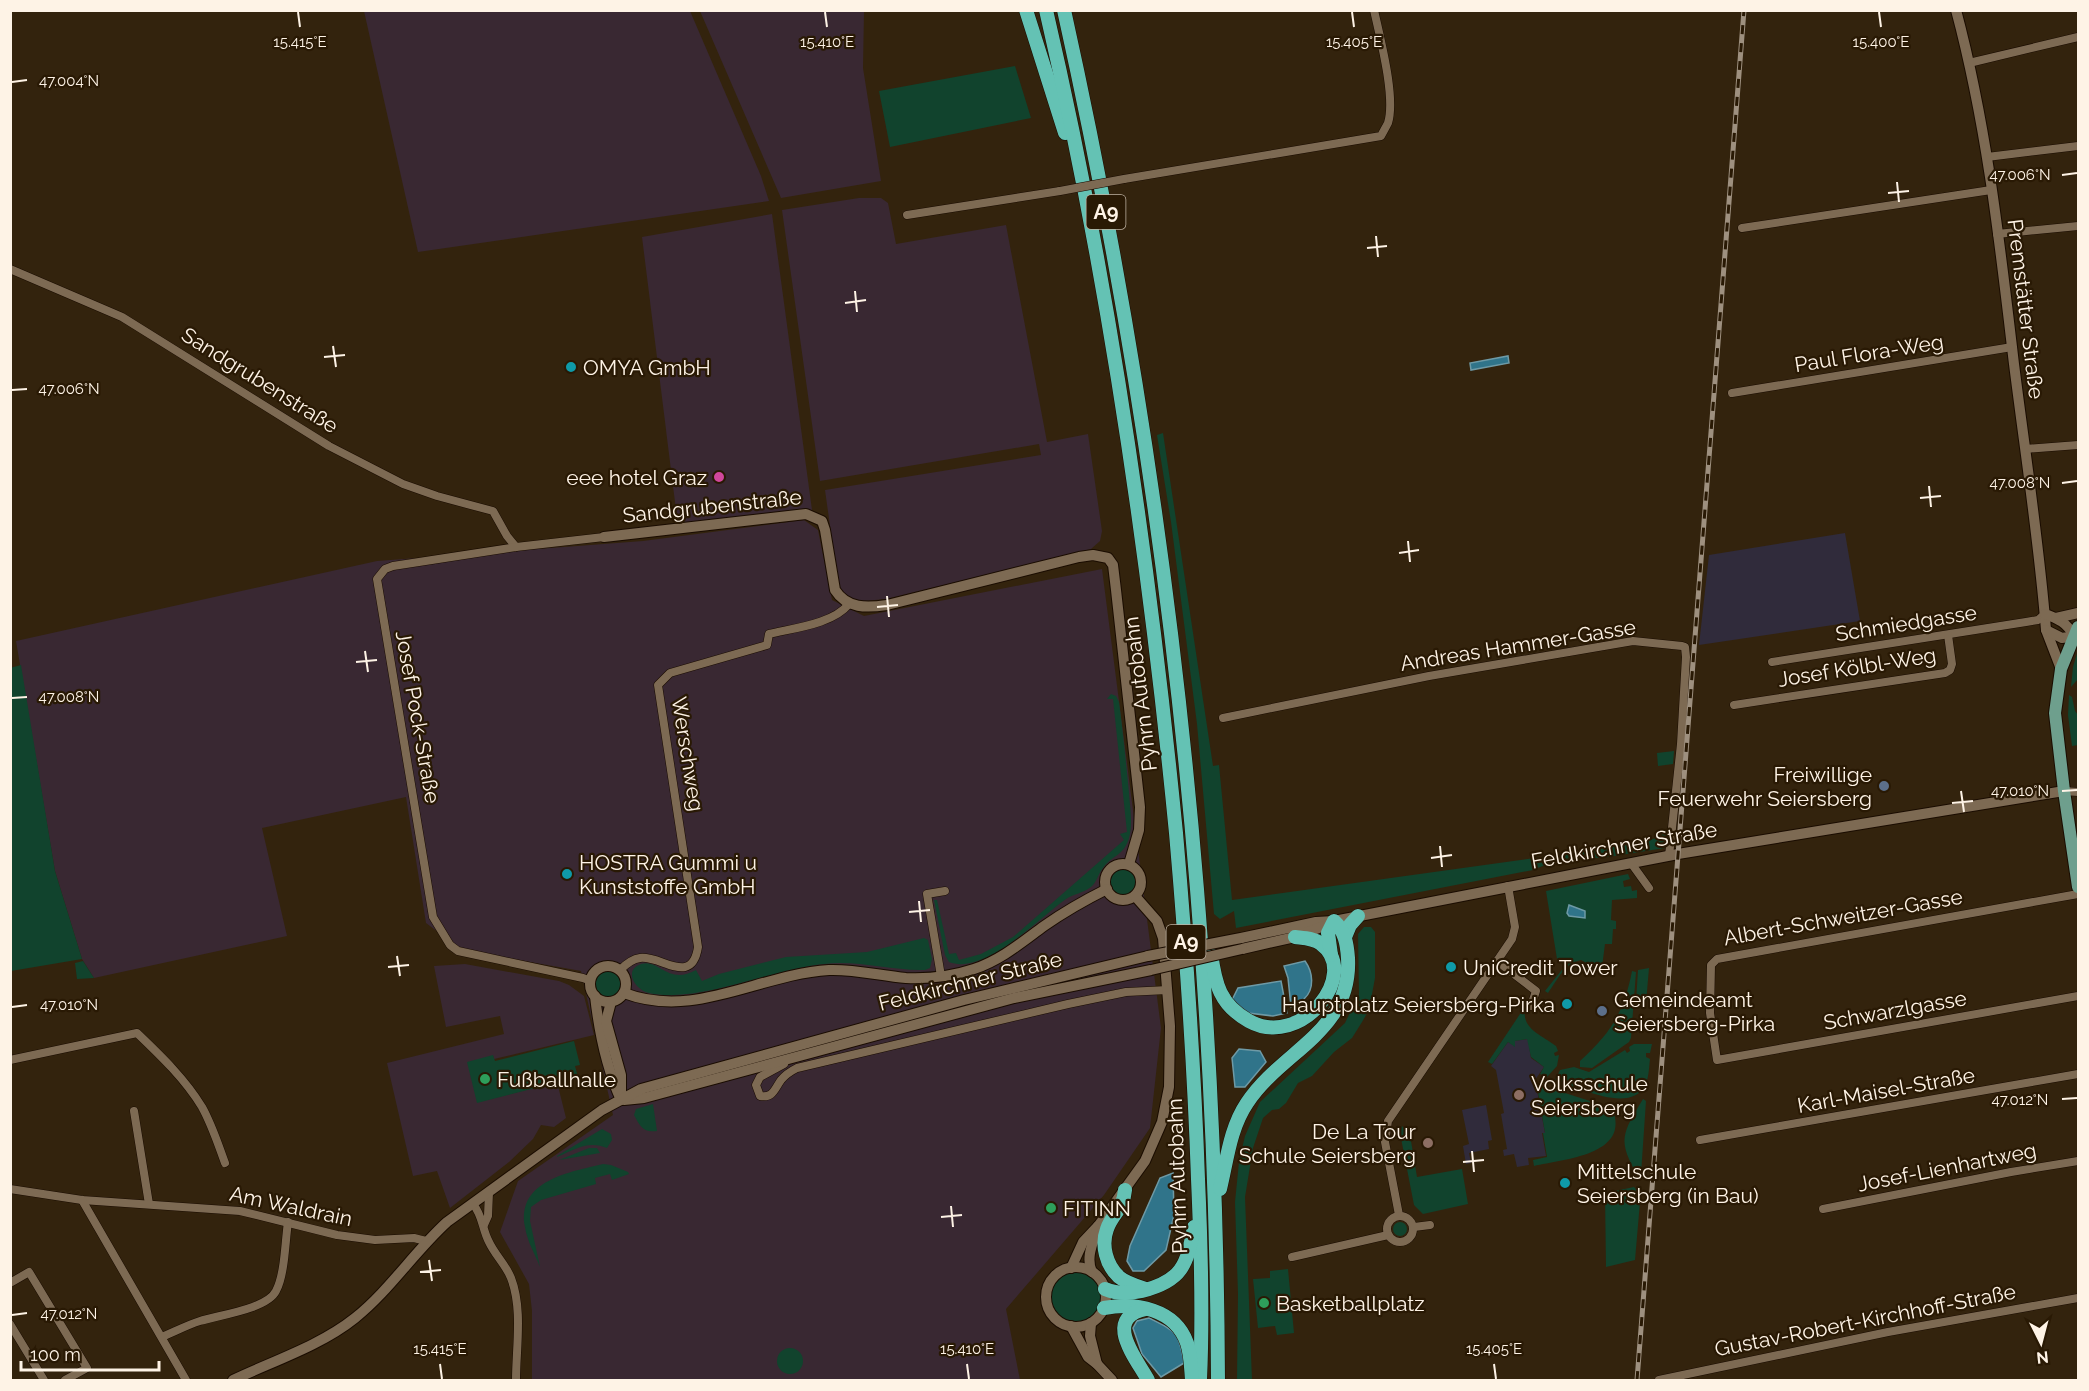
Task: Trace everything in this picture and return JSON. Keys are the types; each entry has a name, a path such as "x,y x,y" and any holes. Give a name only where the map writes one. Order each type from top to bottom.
{"highway":[{"path":"1026,10 1060,120 1081,177"},
{"name":"Pyhrn Autobahn","path":"1046,10 1081,177 1125,418 1162,687 1192,1023 1199,1198 1202,1342 1200,1380"},
{"name":"Pyhrn Autobahn","path":"1064,10 1096,156 1144,433 1178,684 1201,926 1215,1209 1218,1380"},
{"path":"1345,937 1350,925 1358,915"},
{"path":"1201,926 1210,941 1215,978 1222,997 1231,1009 1255,1024 1279,1028 1292,1025 1312,1014 1326,997 1334,968 1328,933 1334,921 1341,927 1348,956 1347,981 1339,1006 1318,1034 1261,1083 1246,1104 1236,1125 1215,1209"},
{"path":"1295,937 1321,943 1331,955"},
{"path":"1125,1190 1124,1203 1108,1227 1104,1247 1112,1268 1119,1277 1148,1289"},
{"path":"1105,1289 1123,1293 1148,1289 1158,1287 1175,1277 1189,1255 1199,1198"},
{"path":"1104,1308 1127,1305 1149,1308 1176,1323 1183,1332 1189,1352 1192,1380"},
{"path":"1148,1380 1127,1341 1124,1330 1126,1320 1130,1316 1137,1311 1149,1308"}],"main road":[{"name":"Premstätter Straße","path":"1956,10 1987,157 2046,630 2061,669"},
{"name":"Sandgrubenstraße","path":"604,537 806,514 822,521 827,539 832,584 839,597 849,604"},
{"path":"849,604 864,607 887,605 1079,557 1093,555 1108,558 1113,565 1140,807 1139,830 1129,864"},
{"path":"2056,618 2079,613"},
{"path":"2045,614 2076,631"},
{"path":"2046,630 2062,638 2076,631"},
{"path":"2076,631 2061,669 2055,713 2079,887"},
{"name":"Feldkirchner Straße","path":"233,1380 311,1345 343,1327 365,1309 447,1222 602,1110 641,1089 964,1000 1148,956 1295,937 1334,921 1358,915 1508,886 1669,856 2064,791"},
{"path":"1118,864 1129,864 1136,869 1141,880 1140,889 1135,896 1126,900 1119,899 1111,895 1105,879 1110,870 1118,864"},
{"path":"624,993 644,999 677,1003 796,975 829,970 907,978 941,976 976,968 998,958 1063,913 1107,889"},
{"path":"1071,1268 1083,1242 1125,1190 1152,1148 1166,1105 1169,1087 1168,990 1164,948 1160,927 1135,896"},
{"name":"Feldkirchner Straße","path":"621,1100 644,1098 1014,998 1151,970 1316,922 1334,921"},
{"path":"595,996 610,1002 620,998 624,993 626,981 620,970 612,966 601,968 594,974 591,987 595,996 600,1036 621,1100"},
{"path":"610,1002 606,1021 621,1075 621,1100"},
{"path":"1092,1272 1089,1261 1090,1250 1099,1225"},
{"path":"1071,1268 1092,1272 1099,1278 1105,1289 1104,1308 1097,1318 1083,1326 1061,1323 1048,1309 1046,1296 1050,1283 1055,1276 1071,1268"},
{"path":"1091,1323 1090,1336 1097,1364"},
{"path":"1071,1326 1088,1357 1112,1380"}],"street":[{"path":"907,215 1381,136 1388,123 1388,82 1374,10"},
{"path":"1969,63 2079,37"},
{"path":"1987,157 2079,146"},
{"path":"1742,228 1991,190"},
{"path":"1997,234 2079,226"},
{"name":"Sandgrubenstraße","path":"10,269 122,317 329,446 403,484 437,496 494,510 507,536 516,547"},
{"name":"Paul Flora-Weg","path":"1732,393 2012,348"},
{"path":"2025,449 2079,445"},
{"name":"Josef Pock-Straße","path":"591,981 458,951 450,945 433,917 377,579 382,571 393,566 516,547 604,537"},
{"name":"Werschweg","path":"620,970 638,958 653,958 676,968 688,965 697,956 696,934 658,685 670,674 766,645 769,634 833,618 849,604"},
{"name":"Schmiedgasse","path":"1772,662 2037,620 2045,614"},
{"name":"Josef Kölbl-Weg","path":"1734,705 1945,673 1950,670 1952,664 1948,635"},
{"name":"Andreas Hammer-Gasse","path":"1223,718 1429,675 1633,641 1682,646 1685,647 1686,657 1681,744 1669,856"},
{"path":"2064,791 2079,792"},
{"path":"1631,863 1649,888"},
{"path":"1399,1215 1385,1142 1388,1121 1512,939 1515,927 1508,886"},
{"path":"941,976 927,894 945,891"},
{"name":"Albert-Schweitzer-Gasse","path":"1717,1060 1710,1013 1711,965 1717,959 2079,894"},
{"path":"1497,962 1536,991 1531,1006"},
{"path":"809,1054 760,1077 756,1085 760,1096 767,1097 773,1094 787,1073 797,1068 1068,1004 1126,992 1168,990"},
{"name":"Schwarzlgasse","path":"1717,1060 2079,996"},
{"path":"10,1060 137,1033 168,1063 189,1088 203,1109 225,1163"},
{"name":"Karl-Maisel-Straße","path":"1700,1140 2079,1074"},
{"path":"134,1111 149,1204"},
{"name":"Josef-Lienhartweg","path":"1823,1209 2079,1161"},
{"name":"Am Waldrain","path":"10,1189 82,1200 240,1211 337,1235 361,1239 414,1238 426,1242"},
{"path":"484,1225 488,1216 489,1192"},
{"path":"82,1200 186,1380"},
{"path":"473,1204 480,1213 488,1241 510,1276 515,1291 516,1380"},
{"path":"1399,1215 1410,1220 1414,1227 1412,1236 1402,1242 1394,1240 1388,1234 1388,1222 1399,1215"},
{"path":"162,1337 198,1321 255,1305 275,1294 279,1284 288,1222"},
{"path":"1414,1227 1430,1224"},
{"path":"1292,1257 1388,1234"},
{"path":"10,1283 29,1272 87,1368 65,1380"},
{"name":"Gustav-Robert-Kirchhoff-Straße","path":"1659,1380 1888,1332 2079,1298"},
{"path":"10,1324 44,1380"}],"shaded area":[{"path":"364,11 690,11 761,176 769,201 418,252"},
{"path":"700,11 864,11 863,68 881,181 781,198"},
{"path":"859,198 881,198 888,203 896,244 1006,225 1047,442 1088,434 1102,531 1100,541 1091,549 886,599 853,600 843,593 838,583 825,490 1041,455 1039,444 820,481 782,210"},
{"path":"772,214 812,510 678,526 642,237"},
{"path":"804,520 818,530 832,600 864,616 1102,569 1161,1028 1150,1128 1104,1195 1006,1309 1020,1380 532,1380 532,1311 529,1284 500,1232 518,1181 613,1115 581,971 462,950 426,923 406,797 262,828 287,936 94,978 82,959 55,871 16,641 377,561 643,541"},
{"path":"1845,533 1860,621 1699,645 1709,555"},
{"path":"465,964 559,981 569,985 584,996 594,1035 494,1059 493,1056 478,1102 557,1082 566,1118 554,1127 541,1125 533,1139 509,1162 450,1208 437,1171 413,1176 387,1063 504,1034 500,1016 446,1027 434,966"},
{"name":"Volksschule Seiersberg","path":"1528,1039 1531,1058 1544,1067 1535,1080 1545,1133 1542,1133 1546,1156 1528,1158 1529,1165 1517,1167 1514,1154 1504,1156 1503,1150 1507,1149 1501,1114 1504,1113 1496,1070 1491,1066 1508,1042 1515,1046 1514,1041"},
{"name":"Volksschule Seiersberg","path":"1486,1105 1492,1140 1488,1141 1489,1149 1469,1153 1471,1163 1466,1164 1463,1146 1469,1144 1462,1110"}],"green space":[{"path":"1015,66 1031,118 890,147 879,91"},
{"path":"1163,433 1213,766 1219,765 1232,900 1642,843 1661,836 1665,831 1668,837 1665,848 1601,858 1557,860 1533,870 1236,928 1234,911 1220,919 1214,914 1197,724 1171,522 1157,435"},
{"path":"2078,650 2078,679 2071,687 2073,667"},
{"path":"21,665 55,871 82,959 11,971 10,668"},
{"path":"1111,694 1116,696 1119,702 1124,747 1131,821 1127,844 1106,864 1091,887 1066,899 1027,931 995,953 979,961 963,964 949,962 945,955 934,900 937,900 949,954 956,953 959,960 981,954 1013,937 1124,840 1120,834 1127,832 1113,699 1107,699"},
{"path":"2069,695 2072,697 2078,715 2078,745 2072,746 2068,715"},
{"path":"1674,751 1673,764 1658,766 1657,753"},
{"path":"1123,869 1132,873 1136,882 1132,891 1123,895 1114,891 1110,882 1114,873"},
{"path":"1628,874 1630,879 1623,881 1624,887 1631,886 1632,891 1637,890 1637,898 1612,900 1611,920 1616,921 1616,929 1613,929 1612,944 1605,944 1602,967 1595,968 1596,966 1592,963 1590,965 1581,960 1575,962 1562,973 1548,993 1545,991 1565,966 1557,959 1546,891"},
{"path":"1364,927 1371,927 1375,932 1375,978 1369,1010 1352,1038 1334,1052 1312,1076 1298,1083 1286,1103 1263,1118 1253,1148 1245,1197 1252,1380 1237,1380 1238,1294 1235,1202 1239,1162 1245,1136 1260,1102 1345,1023 1359,994 1358,934"},
{"path":"924,938 928,940 932,959 930,968 925,970 849,963 824,964 712,990 668,995 644,991 633,980 632,975 636,967 647,963 678,975 696,970 702,981 719,974 786,957 867,952"},
{"path":"83,961 94,978 77,979 75,963"},
{"path":"1649,968 1646,1003 1636,1002 1638,970"},
{"path":"608,971 618,974 621,984 618,994 608,997 598,994 595,984 598,974"},
{"path":"1632,971 1636,972 1629,1042 1592,1068 1580,1067 1580,1061 1600,1041 1615,1021 1625,998"},
{"path":"1526,1005 1525,1019 1528,1025 1556,1046 1558,1051 1554,1053 1555,1056 1559,1055 1557,1066 1547,1077 1540,1074 1544,1067 1531,1057 1527,1039 1515,1041 1515,1047 1508,1042 1492,1064 1488,1062"},
{"path":"574,1041 580,1065 575,1066 578,1077 477,1103 467,1062 493,1055 495,1061"},
{"path":"1634,1044 1652,1044 1650,1053 1646,1053 1646,1057 1650,1059 1646,1083 1639,1093 1630,1097 1604,1096 1555,1080 1560,1070 1574,1067 1589,1072 1625,1050 1627,1053 1630,1051 1629,1047"},
{"path":"1543,1086 1612,1108 1616,1124 1612,1136 1604,1145 1592,1152 1534,1166 1533,1160 1547,1157 1537,1087"},
{"path":"1643,1099 1646,1101 1641,1174 1638,1176 1627,1154 1625,1137 1630,1121"},
{"path":"653,1104 657,1131 648,1131 642,1128 634,1115 636,1109"},
{"path":"1402,1126 1410,1135 1417,1177 1462,1169 1468,1204 1423,1214 1414,1205 1400,1133"},
{"path":"602,1129 611,1134 612,1140 607,1148 588,1145 557,1157 557,1156"},
{"path":"589,1148 597,1148 600,1153 559,1160"},
{"path":"603,1164 611,1165 629,1174 612,1180 610,1174 595,1178 596,1184 541,1200 531,1207 530,1221 540,1267 525,1227 524,1211 529,1198 537,1189 562,1175"},
{"path":"1634,1187 1638,1191 1640,1202 1635,1260 1606,1267 1605,1193"},
{"path":"1400,1222 1405,1224 1407,1229 1405,1234 1400,1236 1395,1234 1393,1229 1395,1224"},
{"path":"1288,1269 1294,1333 1277,1335 1275,1326 1258,1328 1253,1279 1270,1278 1270,1271"},
{"path":"1076,1272 1090,1276 1097,1283 1101,1297 1097,1311 1090,1318 1076,1322 1062,1318 1055,1311 1051,1297 1055,1283 1062,1276"},
{"path":"790,1348 799,1352 803,1361 799,1370 790,1374 781,1370 777,1361 781,1352"}],"water":[{"path":"1508,356 1509,363 1471,370 1470,363"},
{"path":"1569,905 1585,911 1585,918 1569,916 1567,913"},
{"path":"1305,961 1311,975 1310,990 1303,1000 1291,1007 1288,978 1284,966"},
{"path":"1281,981 1287,1013 1273,1016 1248,1013 1232,1000 1238,988"},
{"path":"1239,1049 1260,1051 1266,1062 1245,1087 1235,1087 1232,1058"},
{"path":"1173,1173 1174,1215 1166,1250 1144,1271 1133,1271 1127,1261 1130,1246 1160,1178"},
{"path":"1149,1318 1175,1334 1182,1353 1184,1363 1161,1377 1142,1354 1133,1328 1137,1321"}],"railway":[{"path":"1637,1380 1744,10"}],"place":[{"name":"OMYA GmbH","path":"571,367"},
{"name":"eee hotel Graz","path":"719,477"},
{"name":"Freiwillige Feuerwehr Seiersberg","path":"1884,786"},
{"name":"HOSTRA Gummi u Kunststoffe GmbH","path":"567,874"},
{"name":"UniCredit Tower","path":"1451,967"},
{"name":"Hauptplatz Seiersberg-Pirka","path":"1567,1004"},
{"name":"Gemeindeamt Seiersberg-Pirka","path":"1602,1011"},
{"name":"Fußballhalle","path":"485,1079"},
{"name":"Volksschule Seiersberg","path":"1519,1095"},
{"name":"De La Tour Schule Seiersberg","path":"1428,1143"},
{"name":"Mittelschule Seiersberg (in Bau)","path":"1565,1183"},
{"name":"FITINN","path":"1051,1208"},
{"name":"Basketballplatz","path":"1264,1303"}]}
